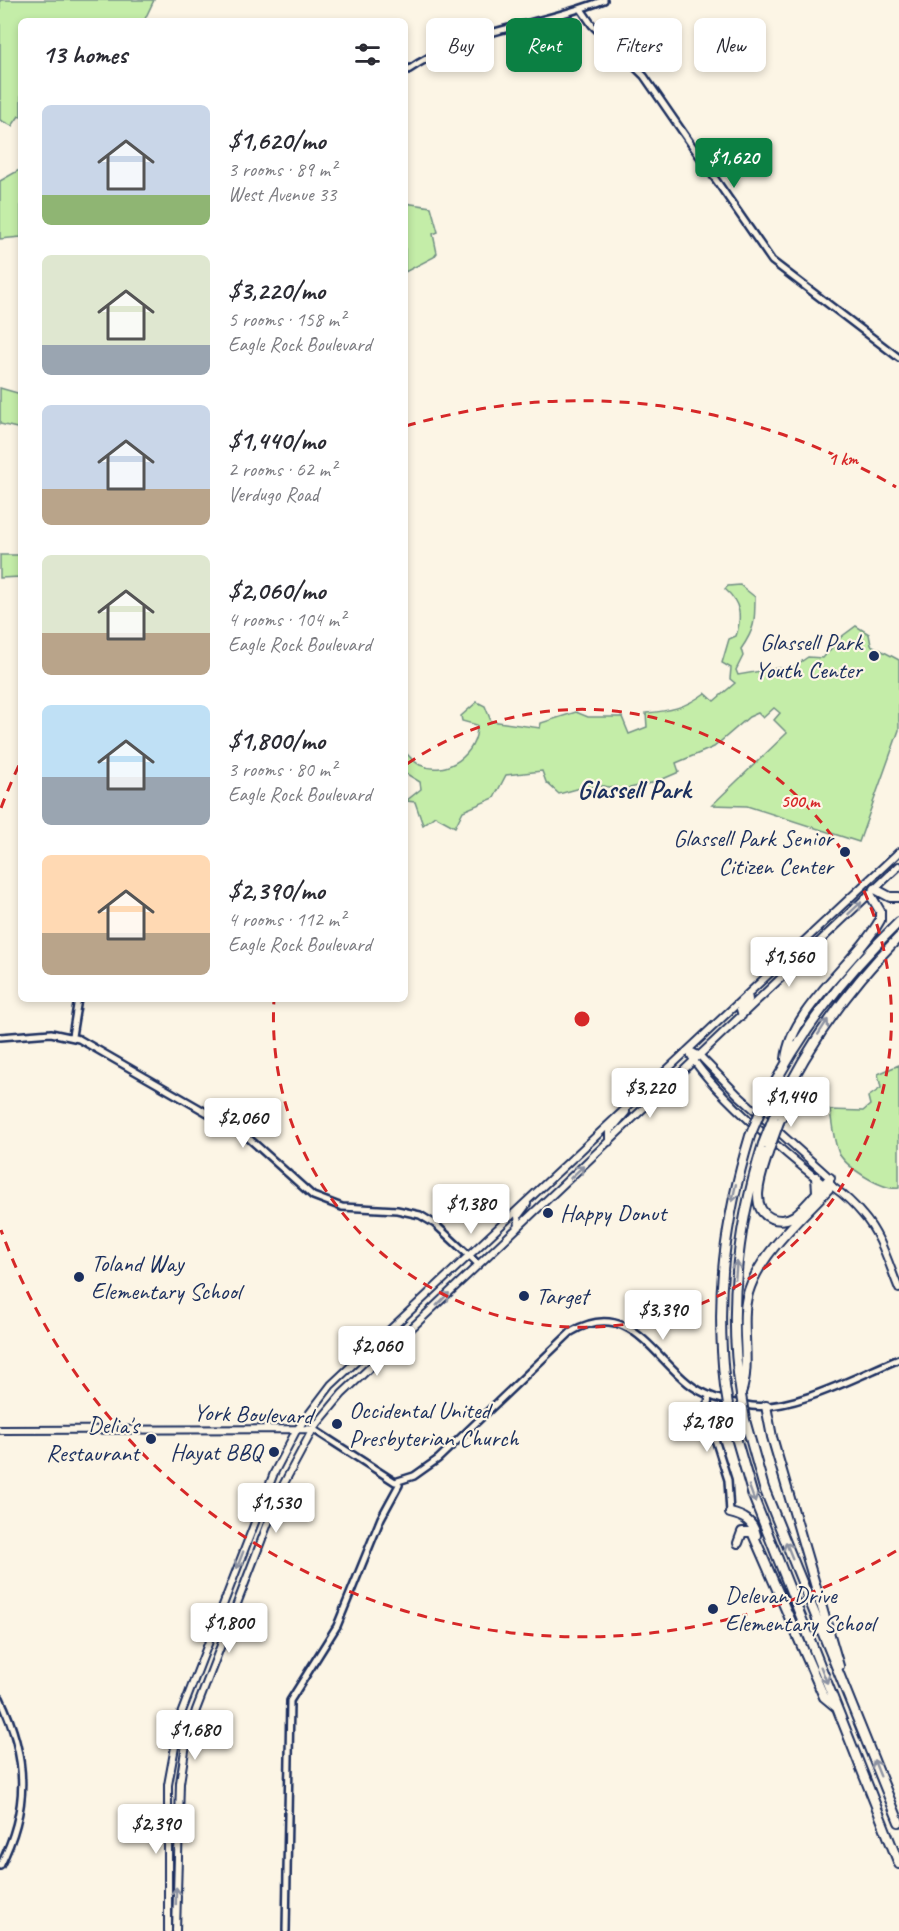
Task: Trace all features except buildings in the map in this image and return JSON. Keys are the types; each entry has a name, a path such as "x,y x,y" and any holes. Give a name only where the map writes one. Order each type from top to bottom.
{"highway":[{"path":"872,891 890,897 899,897"},
{"path":"785,1061 787,1046 801,1022 880,920 880,911 872,891"},
{"path":"899,922 836,988 785,1061 763,1105 750,1136 736,1183 721,1271 720,1344 730,1418 753,1496 899,1864"},
{"path":"899,937 857,980 841,1001 793,1077 793,1092 776,1119 745,1204 737,1251 734,1310 745,1420 764,1488 899,1822"},
{"path":"766,1147 758,1194 760,1207 767,1216 778,1220 792,1217 828,1183"},
{"path":"816,1177 817,1191"},
{"path":"741,1393 746,1381 745,1309 752,1279 762,1262 828,1183"},
{"path":"766,1406 772,1437 838,1656 842,1683"},
{"path":"730,1513 741,1516 752,1524 758,1543"},
{"path":"738,1543 740,1535 747,1531 752,1532 824,1697 837,1708"}],"main road":[{"path":"168,1931 167,1800 177,1726 277,1468 296,1431 331,1385 497,1226 899,852"},
{"path":"176,1931 177,1837 186,1744 202,1691 289,1472 313,1430 342,1394 899,866"},
{"path":"742,1016 740,1010 749,1000 748,994"},
{"path":"688,1050 700,1056 869,1223 899,1289"},
{"path":"688,1050 694,1062 744,1112 816,1177 828,1183"},
{"path":"609,1142 609,1132 624,1114 626,1107"},
{"path":"519,1227 518,1216 543,1184"},
{"path":"497,1226 509,1223 519,1227"},
{"name":"York Boulevard","path":"0,1430 313,1430"},
{"path":"277,1468 289,1472"}],"street":[{"path":"408,70 432,55 468,38 581,9 604,0"},
{"path":"581,9 592,25 644,76 771,261 899,358"},
{"path":"72,1036 78,1002"},
{"path":"0,1037 51,1033 72,1036 244,1134 314,1196 342,1207 404,1211 420,1215 435,1224 478,1264"},
{"name":"York Boulevard","path":"313,1430 394,1481 403,1480 438,1459 571,1332 593,1322 611,1322 636,1332 688,1382 708,1395 752,1406 766,1406 798,1400 899,1359"},
{"path":"708,1395 707,1414 728,1480 730,1513"},
{"path":"285,1931 290,1701 337,1626 381,1518 399,1485"},
{"path":"0,1698 16,1744 23,1793 17,1827 0,1866"}],"green space":[{"path":"0,0 154,0 145,18 18,18 18,117 12,126 0,120"},
{"path":"18,171 18,237 0,239 0,181"},
{"path":"408,203 431,207 438,232 433,234 437,253 434,257 408,270"},
{"path":"0,388 18,393 18,428 0,424"},
{"path":"0,555 18,555 18,577 0,578"},
{"path":"740,585 755,597 752,630 741,649 743,656 736,670 738,675 778,668 789,670 808,657 823,658 841,637 856,626 869,634 871,645 899,660 899,730 859,842 747,806 712,805 787,733 774,720 780,713 774,708 763,718 758,713 749,717 714,747 676,763 679,772 656,782 621,790 604,786 584,787 559,794 546,782 542,771 506,775 494,798 463,811 455,827 435,816 423,825 415,802 408,801 421,789 420,782 408,775 408,755 420,765 440,768 450,765 467,754 476,736 477,725 462,721 461,716 477,702 485,706 491,721 540,728 541,723 576,712 588,717 622,717 629,734 647,727 646,713 677,708 705,693 714,701 735,683 730,679 731,668 722,663 729,639 736,636 739,623 737,605 725,589 728,586"},
{"path":"899,1065 899,1188 892,1188 864,1176 841,1157 835,1141 830,1110 863,1111 870,1105 868,1097 881,1088 878,1074"}],"place":[{"name":"Glassell Park Youth Center","path":"874,656"},
{"name":"Glassell Park Senior Citizen Center","path":"845,852"},
{"name":"Happy Donut","path":"548,1213"},
{"name":"Toland Way Elementary School","path":"79,1277"},
{"name":"Target","path":"524,1296"},
{"name":"Occidental United Presbyterian Church","path":"337,1424"},
{"name":"Delia's Restaurant","path":"151,1439"},
{"name":"Hayat BBQ","path":"274,1452"},
{"name":"Delevan Drive Elementary School","path":"713,1609"}],"district":[{"name":"Glassell Park","path":"634,789"}]}
